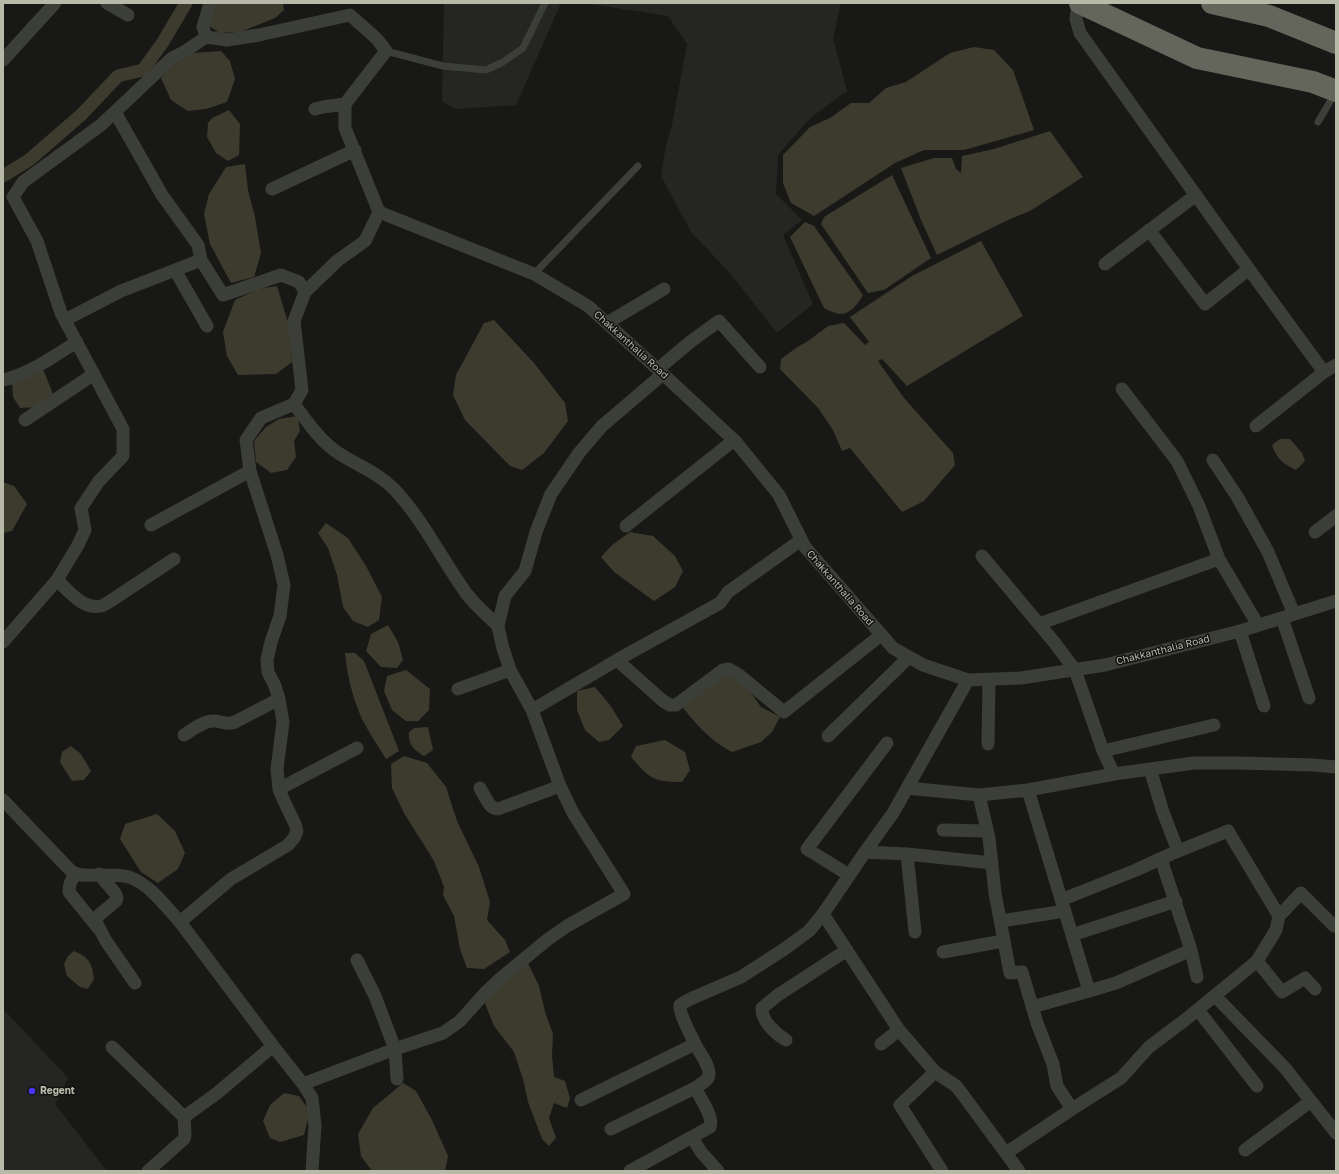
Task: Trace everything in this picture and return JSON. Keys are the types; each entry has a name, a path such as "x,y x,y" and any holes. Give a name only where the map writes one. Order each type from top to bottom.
{"highway":[{"path":"1079,3 1197,58 1313,82 1336,91"},
{"path":"1212,3 1269,16 1336,43"}],"street":[{"path":"3,60 55,3"},
{"path":"107,3 128,15"},
{"path":"206,37 203,27 210,3"},
{"path":"1079,3 1076,19 1080,33 1324,372"},
{"path":"3,642 57,580 78,545 85,530 81,508 99,481 123,456 123,429 65,320 36,241 13,197 23,182 101,125 172,58 184,52 206,37 227,40 259,35 350,15 377,39 386,52 345,104 346,128 361,170 379,212 365,241 337,260 305,292 294,321 302,390 294,404 261,418 246,440 250,471 277,555 284,585 280,616 271,642 267,660 268,672 275,686 279,699 283,722 277,769 279,789 297,831 294,838 288,844 231,879 180,922"},
{"path":"315,109 323,106 345,104"},
{"path":"115,112 162,195 198,245 201,260 223,295 281,275 299,282 305,292"},
{"path":"272,189 355,150"},
{"path":"1105,264 1196,195"},
{"name":"Chakkanthalia Road","path":"379,212 534,274 588,306 661,371 734,440 779,495 805,547 893,648 923,665 968,680 1021,678 1075,670 1105,665 1240,631 1336,601"},
{"path":"1149,230 1205,304 1249,269"},
{"path":"65,320 121,290 201,260"},
{"path":"175,270 207,326"},
{"path":"607,323 664,288"},
{"path":"303,1084 395,1049 443,1033 460,1021 501,978 547,940 568,926 624,894 573,813 560,786 532,710 510,670 498,626 505,596 524,571 536,532 552,494 578,453 602,426 690,342 718,321 760,367"},
{"path":"3,380 12,378 37,366 77,342"},
{"path":"1256,426 1324,372 1336,365"},
{"path":"25,420 94,374"},
{"path":"1122,389 1177,461 1199,506 1219,559 1258,625"},
{"path":"294,404 313,428 333,449 353,462 375,473 392,487 411,509 467,594 498,626"},
{"path":"626,526 734,440"},
{"path":"1213,460 1238,498 1268,552 1288,616 1309,698"},
{"path":"151,525 250,471"},
{"path":"1315,532 1336,516"},
{"path":"532,710 617,660 720,603 728,592 801,540"},
{"path":"982,556 1075,670 1103,751 1114,774"},
{"path":"57,580 85,604 91,606 102,606 174,559"},
{"path":"1039,624 1219,559"},
{"path":"1240,631 1264,706"},
{"path":"617,660 663,701 670,705 676,705 723,670 729,669 739,675 784,712 881,635"},
{"path":"828,736 909,657"},
{"path":"458,688 510,670"},
{"path":"611,1129 695,1088 706,1080 709,1076 710,1070 695,1044 682,1014 680,1005 747,974 809,931 823,914 893,813 968,680"},
{"path":"988,744 990,680"},
{"path":"184,735 206,722 212,721 229,724 235,722 279,699"},
{"path":"1103,751 1214,725"},
{"path":"849,875 807,849 887,743"},
{"path":"279,789 357,748"},
{"path":"907,788 978,795 1028,790 1114,774 1194,763 1314,765 1336,767"},
{"path":"1150,769 1163,812 1178,851"},
{"path":"480,788 490,806 494,809 498,809 560,786"},
{"path":"1028,790 1089,991"},
{"path":"978,795 987,831 995,893 1010,973 1022,972 1037,1023 1053,1064 1058,1086 1072,1109"},
{"path":"3,800 72,872 81,876 99,874 129,877 155,895 180,922 303,1084 312,1098 315,1126 312,1171"},
{"path":"943,830 987,831"},
{"path":"1001,921 1063,905 1178,851 1228,831 1280,916"},
{"path":"865,852 907,854 992,863"},
{"path":"907,854 915,932"},
{"path":"1161,859 1191,950 1197,977"},
{"path":"76,874 69,886 69,892 98,928 135,983"},
{"path":"98,928 96,922 98,916 116,901 117,898 115,893 99,874"},
{"path":"1006,1154 1072,1109 1122,1078 1149,1047 1198,1010 1257,961 1276,930 1280,916 1302,893 1334,926 1336,924"},
{"path":"1072,935 1176,901"},
{"path":"823,914 899,1030 935,1072 960,1090 1019,1171"},
{"path":"943,952 1003,941"},
{"path":"786,1040 770,1027 762,1013 762,1008 778,995 847,950"},
{"path":"1032,1007 1116,983 1191,950"},
{"path":"357,960 375,996 395,1049 397,1079"},
{"path":"1257,961 1282,992 1305,978 1315,989"},
{"path":"1215,996 1285,1068 1336,1133"},
{"path":"1198,1010 1257,1086"},
{"path":"880,1044 899,1030"},
{"path":"581,1100 695,1044"},
{"path":"184,1117 216,1094 273,1046"},
{"path":"112,1047 184,1117 184,1139 148,1171"},
{"path":"935,1072 900,1105 942,1171"},
{"path":"630,1171 708,1129 711,1124 710,1115 695,1088"},
{"path":"1245,1150 1311,1102"},
{"path":"692,1137 701,1152 718,1171"}],"lane":[{"path":"386,52 443,66 486,70 503,62 523,48 545,3"},
{"path":"1318,122 1336,91"},
{"path":"534,274 638,166"}],"shaded area":[{"path":"212,3 283,3 284,10 275,18 240,32 219,33 207,24"},
{"path":"444,3 561,3 516,105 456,109 442,102"},
{"path":"584,3 841,3 833,38 847,91 809,119 778,155 776,194 802,220 783,235 813,304 777,333 730,273 691,232 661,176 687,44 668,16"},
{"path":"974,47 994,50 1013,70 1034,130 964,150 924,150 895,163 814,216 791,203 783,183 783,155 810,127 830,118 851,103 869,103 886,88 906,82 950,53"},
{"path":"221,51 230,61 235,79 227,102 206,109 188,111 171,100 161,78 172,66 193,53"},
{"path":"229,110 240,124 239,155 228,161 216,153 207,137 208,123 212,118"},
{"path":"1050,131 1083,177 1030,211 1010,219 937,255 921,220 901,168 934,158 952,158 956,169 961,173 962,156 994,149"},
{"path":"245,164 248,190 255,217 261,253 254,277 231,283 210,244 204,214 209,194 226,167"},
{"path":"892,175 931,258 884,290 868,293 821,224 824,217"},
{"path":"805,222 814,226 863,295 856,305 847,313 839,314 824,308 790,237"},
{"path":"981,241 1023,316 907,386 882,359 878,361 904,398 953,453 955,465 924,501 902,512 850,448 842,451 833,430 818,408 780,369 781,359 828,326 844,323 865,345 869,342 850,317 912,276"},
{"path":"277,286 289,326 292,362 276,374 238,375 227,356 223,332 235,300 258,289"},
{"path":"494,320 534,363 565,403 568,421 544,453 522,470 510,466 465,420 453,395 456,375 484,323"},
{"path":"43,369 53,394 38,407 20,408 13,397 12,380"},
{"path":"298,416 300,431 294,441 296,457 287,470 271,473 256,462 254,441 266,427 279,419"},
{"path":"1280,439 1290,439 1302,453 1305,461 1296,470 1284,463 1276,454 1272,445"},
{"path":"3,482 14,486 27,504 12,531 3,533"},
{"path":"326,523 348,538 366,566 382,597 379,620 368,627 353,621 343,607 337,575 328,548 318,533"},
{"path":"630,532 653,536 675,556 683,571 675,587 654,601 614,572 601,557 612,545"},
{"path":"388,625 398,642 403,660 397,668 381,667 366,651 371,634"},
{"path":"345,653 355,653 364,661 399,751 386,759 362,719 351,687"},
{"path":"406,670 430,689 429,710 418,721 406,721 392,710 384,691 387,676"},
{"path":"719,676 732,676 749,690 761,707 780,717 772,732 761,742 732,752 717,743 697,725 680,704"},
{"path":"595,687 610,705 623,726 609,740 599,742 585,730 577,710 577,691"},
{"path":"428,727 433,750 424,756 410,743 409,732 414,728"},
{"path":"665,740 685,752 690,770 682,782 658,780 642,770 631,757 636,746"},
{"path":"71,746 81,754 91,771 84,780 72,781 60,762 62,752"},
{"path":"404,756 427,763 446,787 457,821 479,867 490,902 487,920 505,940 510,952 484,969 467,968 460,949 454,916 443,895 444,887 434,861 404,813 392,788 391,764"},
{"path":"157,814 175,831 185,853 178,869 158,883 141,872 120,839 125,824"},
{"path":"74,951 84,956 91,965 94,979 88,989 80,987 67,976 64,964 68,956"},
{"path":"527,961 539,986 545,1012 553,1034 552,1055 554,1077 565,1081 570,1098 567,1108 554,1103 549,1118 556,1138 549,1146 542,1139 528,1102 523,1079 514,1052 494,1026 484,1001"},
{"name":"Regent","path":"3,1010 68,1078 55,1104 107,1171 3,1171"},
{"path":"403,1083 416,1091 432,1120 448,1156 445,1171 372,1171 361,1156 358,1134 373,1108"},
{"path":"284,1093 299,1096 310,1112 304,1135 280,1142 270,1138 263,1121 270,1105"}],"waterway":[{"path":"3,176 29,160 81,115 118,76 143,70 163,42 186,3"}],"place":[{"name":"Regent","path":"32,1091"}]}
